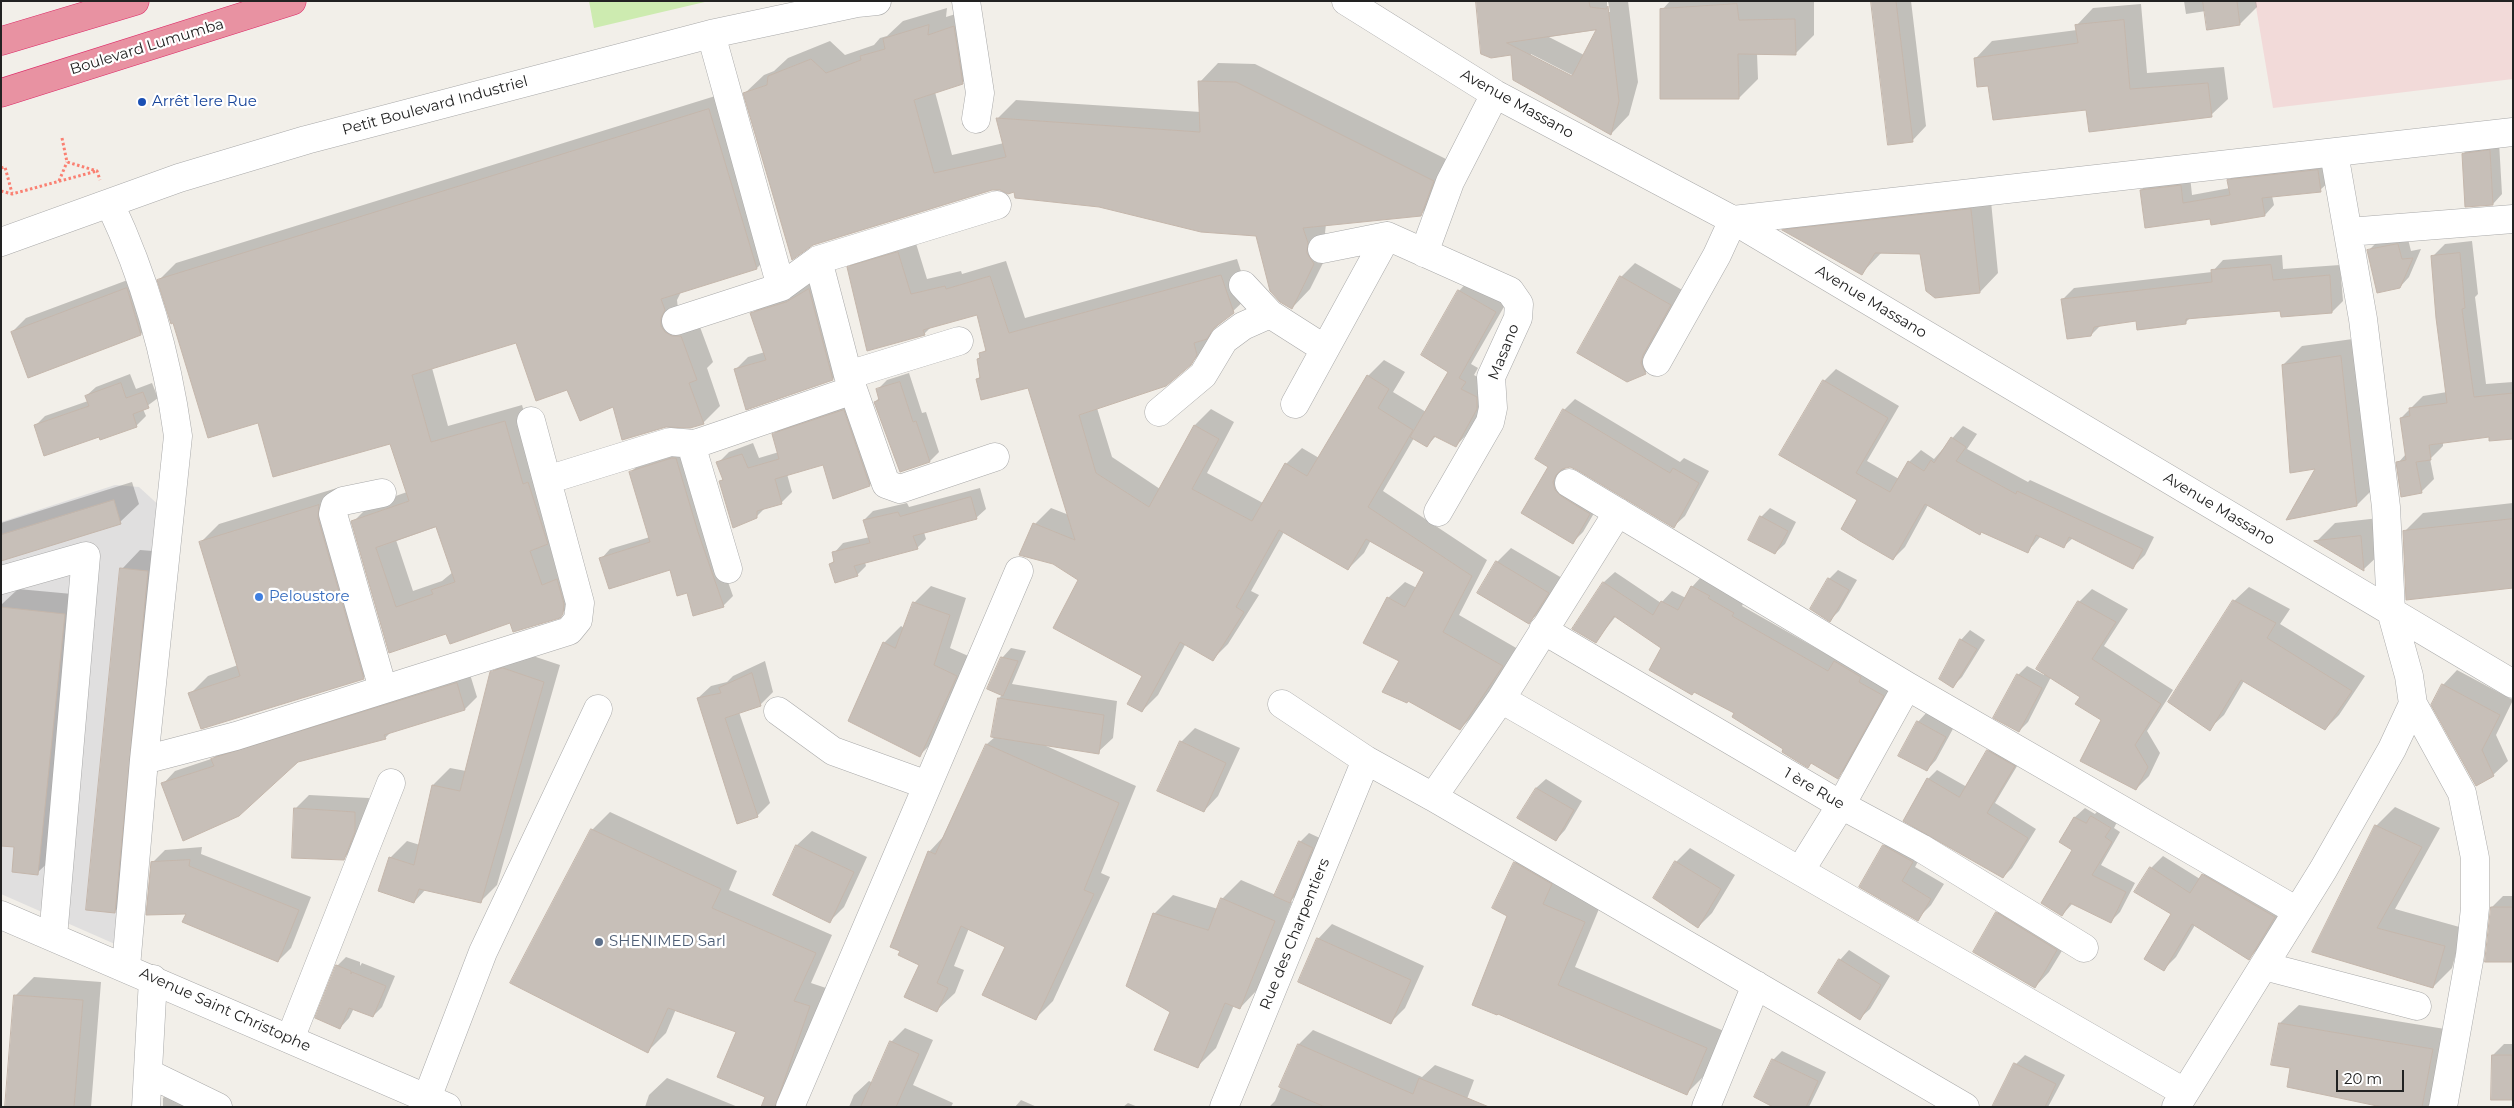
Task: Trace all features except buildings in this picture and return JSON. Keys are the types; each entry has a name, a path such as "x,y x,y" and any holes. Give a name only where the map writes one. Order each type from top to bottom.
{"highway":[{"path":"1,41 135,1"},
{"name":"Boulevard Lumumba","path":"1,93 292,1"}],"street":[{"name":"Petit Boulevard Industriel","path":"1,242 179,178 306,140 711,34 857,3 877,1"},
{"path":"966,1 980,93 976,119"},
{"name":"Avenue Massano","path":"1346,1 1495,94 1733,220 2513,684"},
{"path":"711,34 781,287"},
{"path":"1424,253 1450,182 1495,94"},
{"path":"1657,362 1716,255 1733,220 2513,132"},
{"path":"2334,152 2363,319 2386,506 2391,611 2408,676 2413,704 2462,792 2475,858 2475,908 2470,956 2443,1107"},
{"path":"110,204 126,237 151,314 172,386 178,436 144,760 126,967"},
{"path":"676,321 781,287 818,260 997,204"},
{"path":"2348,232 2513,219"},
{"path":"1322,249 1387,236"},
{"path":"1294,404 1387,236"},
{"name":"Masano","path":"1387,236 1510,291 1519,304 1518,318 1491,377 1493,408 1490,422 1438,512"},
{"path":"818,260 850,382 886,484 892,488 900,489 995,457"},
{"path":"1243,285 1270,314 1325,349"},
{"path":"1159,412 1202,376 1224,340 1243,326 1270,314"},
{"path":"547,480 670,442 694,444 959,341"},
{"path":"144,760 236,736 569,631 578,620 580,603 531,421"},
{"path":"694,444 693,451 728,569"},
{"path":"1569,483 1907,686 2297,911"},
{"path":"382,493 343,501 335,506 333,514 383,689"},
{"path":"1433,797 1501,699 1618,512"},
{"path":"1,580 86,556 53,937"},
{"path":"790,1107 1018,571"},
{"name":"1 ère Rue","path":"1543,630 1841,805 1921,848 2084,948"},
{"path":"1800,871 1841,805 1907,686"},
{"path":"1501,699 1800,871 2180,1100 2297,911 2392,749 2413,704"},
{"path":"1282,704 1366,760 1433,797 1965,1107"},
{"path":"437,1102 483,952 598,709"},
{"path":"778,711 833,751 927,786"},
{"name":"Rue des Charpentiers","path":"1224,1107 1366,760"},
{"path":"290,1039 391,783"},
{"name":"Avenue Saint Christophe","path":"1,915 437,1102"},
{"path":"2264,966 2417,1006"},
{"path":"146,1107 153,979"},
{"path":"1706,1107 1756,985"},
{"path":"148,1072 218,1107"}],"path":[{"path":"59,181 67,162 62,138"},
{"path":"67,162 97,171"},
{"path":"1,168 5,167 12,194"},
{"path":"97,171 110,204"},
{"path":"1,191 12,194 97,171"}],"shaded area":[{"path":"2255,1 2513,1 2513,79 2273,108"},
{"path":"115,485 139,487 163,509 124,948 1,894 1,522"}],"green space":[{"path":"589,1 709,1 594,28"}],"place":[{"name":"Arrêt 1ere Rue","path":"142,102"},
{"name":"Peloustore","path":"259,597"},
{"name":"SHENIMED Sarl","path":"599,942"}]}
